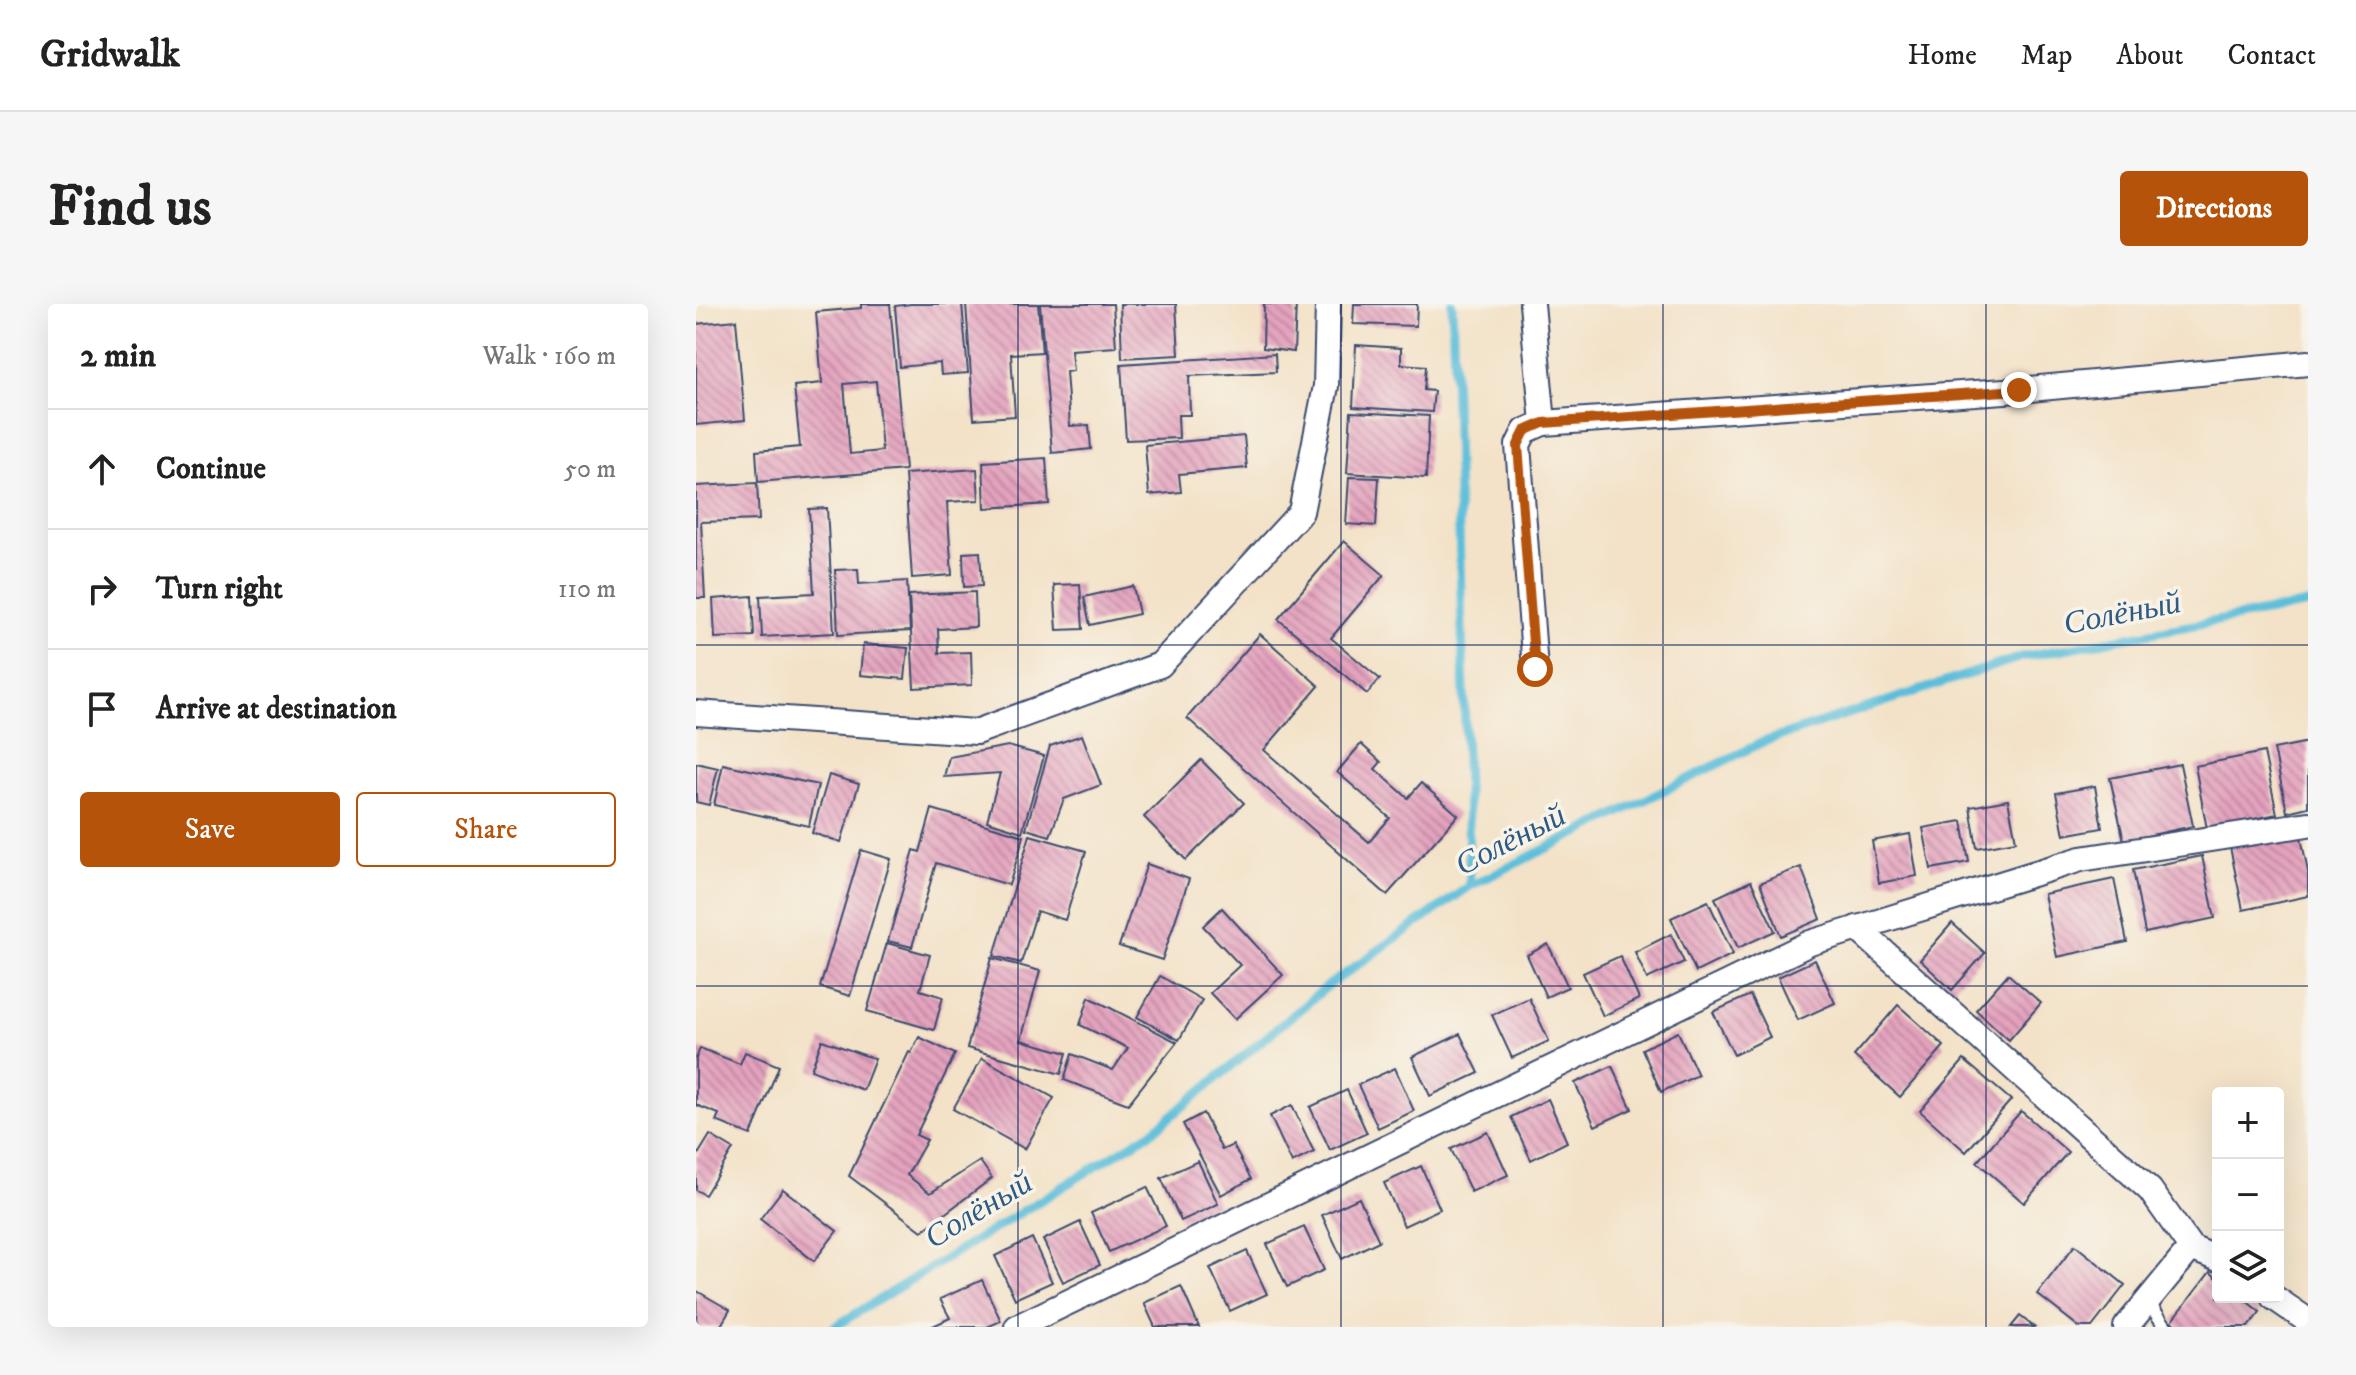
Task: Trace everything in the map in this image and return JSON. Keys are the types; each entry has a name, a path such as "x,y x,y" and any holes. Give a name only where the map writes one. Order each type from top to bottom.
{"street":[{"path":"696,713 976,732 1160,665 1301,512 1326,386 1328,304"},
{"path":"1532,304 1543,423"},
{"path":"1535,669 1518,445 1525,431 1543,423 2019,390 2308,363"},
{"path":"1021,1326 1810,943 2081,859 2308,824"},
{"path":"1857,928 2150,1190 2191,1248 2212,1257"},
{"path":"2126,1327 2191,1248"},
{"path":"2282,1303 2308,1321"}],"lane":[{"path":"2147,1301 2166,1327"}],"building":[{"path":"861,304 890,304 905,470 758,482 756,451 800,447 794,386 822,383 816,312 861,308","holes":["876,381 882,451 850,454 844,384"]},
{"path":"962,304 968,373 941,375 940,363 900,367 895,306"},
{"path":"966,304 1038,304 1042,352 1011,354 1015,416 974,419"},
{"path":"1040,304 1113,304 1116,347 1071,350 1073,371 1066,372 1070,426 1089,425 1091,449 1052,453"},
{"path":"1120,304 1176,304 1179,355 1122,358"},
{"path":"1264,304 1296,304 1294,352 1263,348"},
{"path":"1354,304 1417,304 1416,326 1353,324"},
{"path":"736,320 745,420 696,425 696,324"},
{"path":"1356,345 1401,348 1401,364 1426,366 1424,390 1434,391 1432,412 1353,407"},
{"path":"1275,354 1276,372 1189,376 1190,415 1178,415 1179,438 1126,440 1121,364"},
{"path":"1351,412 1429,416 1426,478 1347,473"},
{"path":"1244,436 1247,468 1179,474 1181,492 1149,495 1145,445"},
{"path":"1046,458 1049,504 985,508 983,462"},
{"path":"977,469 979,500 947,502 952,575 912,578 905,474"},
{"path":"1349,477 1379,478 1376,526 1346,524"},
{"path":"757,483 759,520 701,522 705,598 696,598 696,486"},
{"path":"827,508 834,633 762,637 760,596 814,593 809,509"},
{"path":"1344,541 1384,575 1331,638 1380,679 1367,694 1278,619"},
{"path":"980,552 982,586 964,587 963,553"},
{"path":"858,569 859,584 907,581 910,631 838,635 835,570"},
{"path":"1080,584 1083,629 1057,630 1054,585"},
{"path":"1133,586 1139,614 1090,625 1084,597"},
{"path":"975,592 976,627 938,629 939,653 971,652 972,685 914,688 909,595"},
{"path":"752,596 754,636 715,638 713,599"},
{"path":"1260,634 1319,686 1264,750 1369,842 1390,818 1337,772 1361,744 1381,762 1375,769 1408,798 1421,783 1458,815 1387,895 1187,718"},
{"path":"863,644 908,648 905,679 860,675"},
{"path":"1082,735 1101,785 1064,799 1050,836 1026,829 1050,746"},
{"path":"2308,742 2308,807 2287,812 2274,749"},
{"path":"1008,746 1044,756 1022,832 987,821 1000,773 944,777 949,757"},
{"path":"2264,752 2277,814 2207,829 2195,766"},
{"path":"1201,760 1244,803 1186,860 1144,817"},
{"path":"696,763 718,768 709,805 696,802"},
{"path":"723,764 818,785 809,826 714,805"},
{"path":"2180,764 2193,826 2124,841 2110,778"},
{"path":"829,775 859,784 841,842 812,833"},
{"path":"2095,786 2102,828 2064,835 2056,793"},
{"path":"2008,800 2016,841 1977,848 1970,807"},
{"path":"932,809 1024,836 1009,885 936,863 912,947 888,941 914,850 920,852"},
{"path":"1962,821 1969,862 1931,869 1923,828"},
{"path":"2300,832 2308,872 2308,896 2243,910 2230,847"},
{"path":"1910,834 1917,876 1879,883 1872,841"},
{"path":"1030,835 1086,851 1065,920 1037,911 1021,963 994,956"},
{"path":"861,850 891,859 850,996 820,987"},
{"path":"2202,856 2215,918 2145,933 2133,870"},
{"path":"1147,864 1189,879 1162,960 1119,946"},
{"path":"1801,867 1821,919 1781,936 1760,883"},
{"path":"2114,879 2127,942 2057,957 2044,894"},
{"path":"1751,881 1775,931 1738,948 1715,898"},
{"path":"1708,901 1733,954 1696,972 1671,918"},
{"path":"1222,908 1283,975 1235,1019 1210,993 1240,965 1203,926"},
{"path":"1952,923 1985,953 1952,990 1920,960"},
{"path":"1671,934 1684,962 1647,979 1635,952"},
{"path":"887,943 930,955 920,990 943,997 934,1030 867,1011"},
{"path":"1548,944 1568,987 1546,997 1527,955"},
{"path":"1620,956 1639,999 1603,1016 1583,973"},
{"path":"992,958 1040,971 1021,1040 1067,1053 1061,1074 967,1048"},
{"path":"1815,960 1835,1003 1798,1020 1778,977"},
{"path":"2008,974 2041,1003 2009,1040 1976,1010"},
{"path":"1160,976 1202,1000 1179,1040 1137,1017"},
{"path":"1750,995 1770,1037 1734,1055 1713,1012"},
{"path":"1089,997 1177,1042 1128,1104 1064,1080 1072,1054 1113,1070 1128,1048 1080,1025"},
{"path":"1529,998 1549,1041 1512,1058 1492,1015"},
{"path":"1898,1005 1944,1046 1900,1097 1854,1056"},
{"path":"1678,1032 1698,1075 1661,1092 1642,1049"},
{"path":"1460,1034 1479,1073 1430,1096 1412,1057"},
{"path":"919,1037 955,1054 916,1135 927,1140 907,1175 930,1193 980,1161 992,1178 922,1231 849,1176"},
{"path":"822,1040 875,1059 863,1090 811,1070"},
{"path":"700,1048 740,1064 745,1052 779,1066 751,1135 716,1121 719,1114 696,1105 696,1059"},
{"path":"982,1058 1054,1098 1025,1149 953,1109"},
{"path":"1964,1060 2011,1100 1966,1152 1920,1111"},
{"path":"1612,1066 1632,1109 1595,1126 1575,1083"},
{"path":"1395,1068 1414,1111 1378,1128 1358,1085"},
{"path":"1347,1090 1367,1133 1330,1150 1310,1107"},
{"path":"1548,1099 1567,1142 1531,1160 1511,1117"},
{"path":"1292,1105 1314,1152 1292,1163 1270,1116"},
{"path":"2021,1111 2068,1152 2024,1203 1977,1162"},
{"path":"1203,1113 1222,1150 1233,1145 1251,1179 1221,1195 1183,1124"},
{"path":"1488,1132 1508,1175 1471,1192 1451,1149"},
{"path":"710,1135 733,1149 705,1195 696,1190 696,1158"},
{"path":"1198,1161 1218,1204 1181,1221 1161,1178"},
{"path":"1421,1166 1440,1209 1404,1226 1384,1183"},
{"path":"1147,1187 1166,1226 1109,1252 1091,1213"},
{"path":"783,1189 837,1231 814,1261 760,1219"},
{"path":"1359,1198 1379,1241 1342,1259 1322,1215"},
{"path":"1080,1222 1100,1265 1063,1282 1043,1240"},
{"path":"1304,1227 1324,1270 1287,1287 1267,1244"},
{"path":"1032,1238 1052,1282 1015,1299 995,1256"},
{"path":"2075,1245 2125,1285 2092,1327 2079,1327 2037,1294"},
{"path":"1247,1251 1267,1294 1230,1311 1210,1268"},
{"path":"2210,1272 2212,1303 2249,1303 2260,1312 2248,1327 2179,1327 2172,1321"},
{"path":"982,1280 1001,1321 987,1327 931,1327 950,1318 940,1299"},
{"path":"1181,1286 1199,1327 1155,1327 1144,1303"},
{"path":"697,1291 730,1310 720,1327 696,1327"},
{"path":"2020,1316 2034,1327 2011,1327"}],"waterway":[{"path":"1452,304 1470,886"},
{"name":"Солёный","path":"834,1327 1152,1132 1329,985 1470,886 1763,742 2021,657 2308,604"}],"route":[{"path":"1535,669 1518,445 1525,431 1543,423 2019,390"}]}
